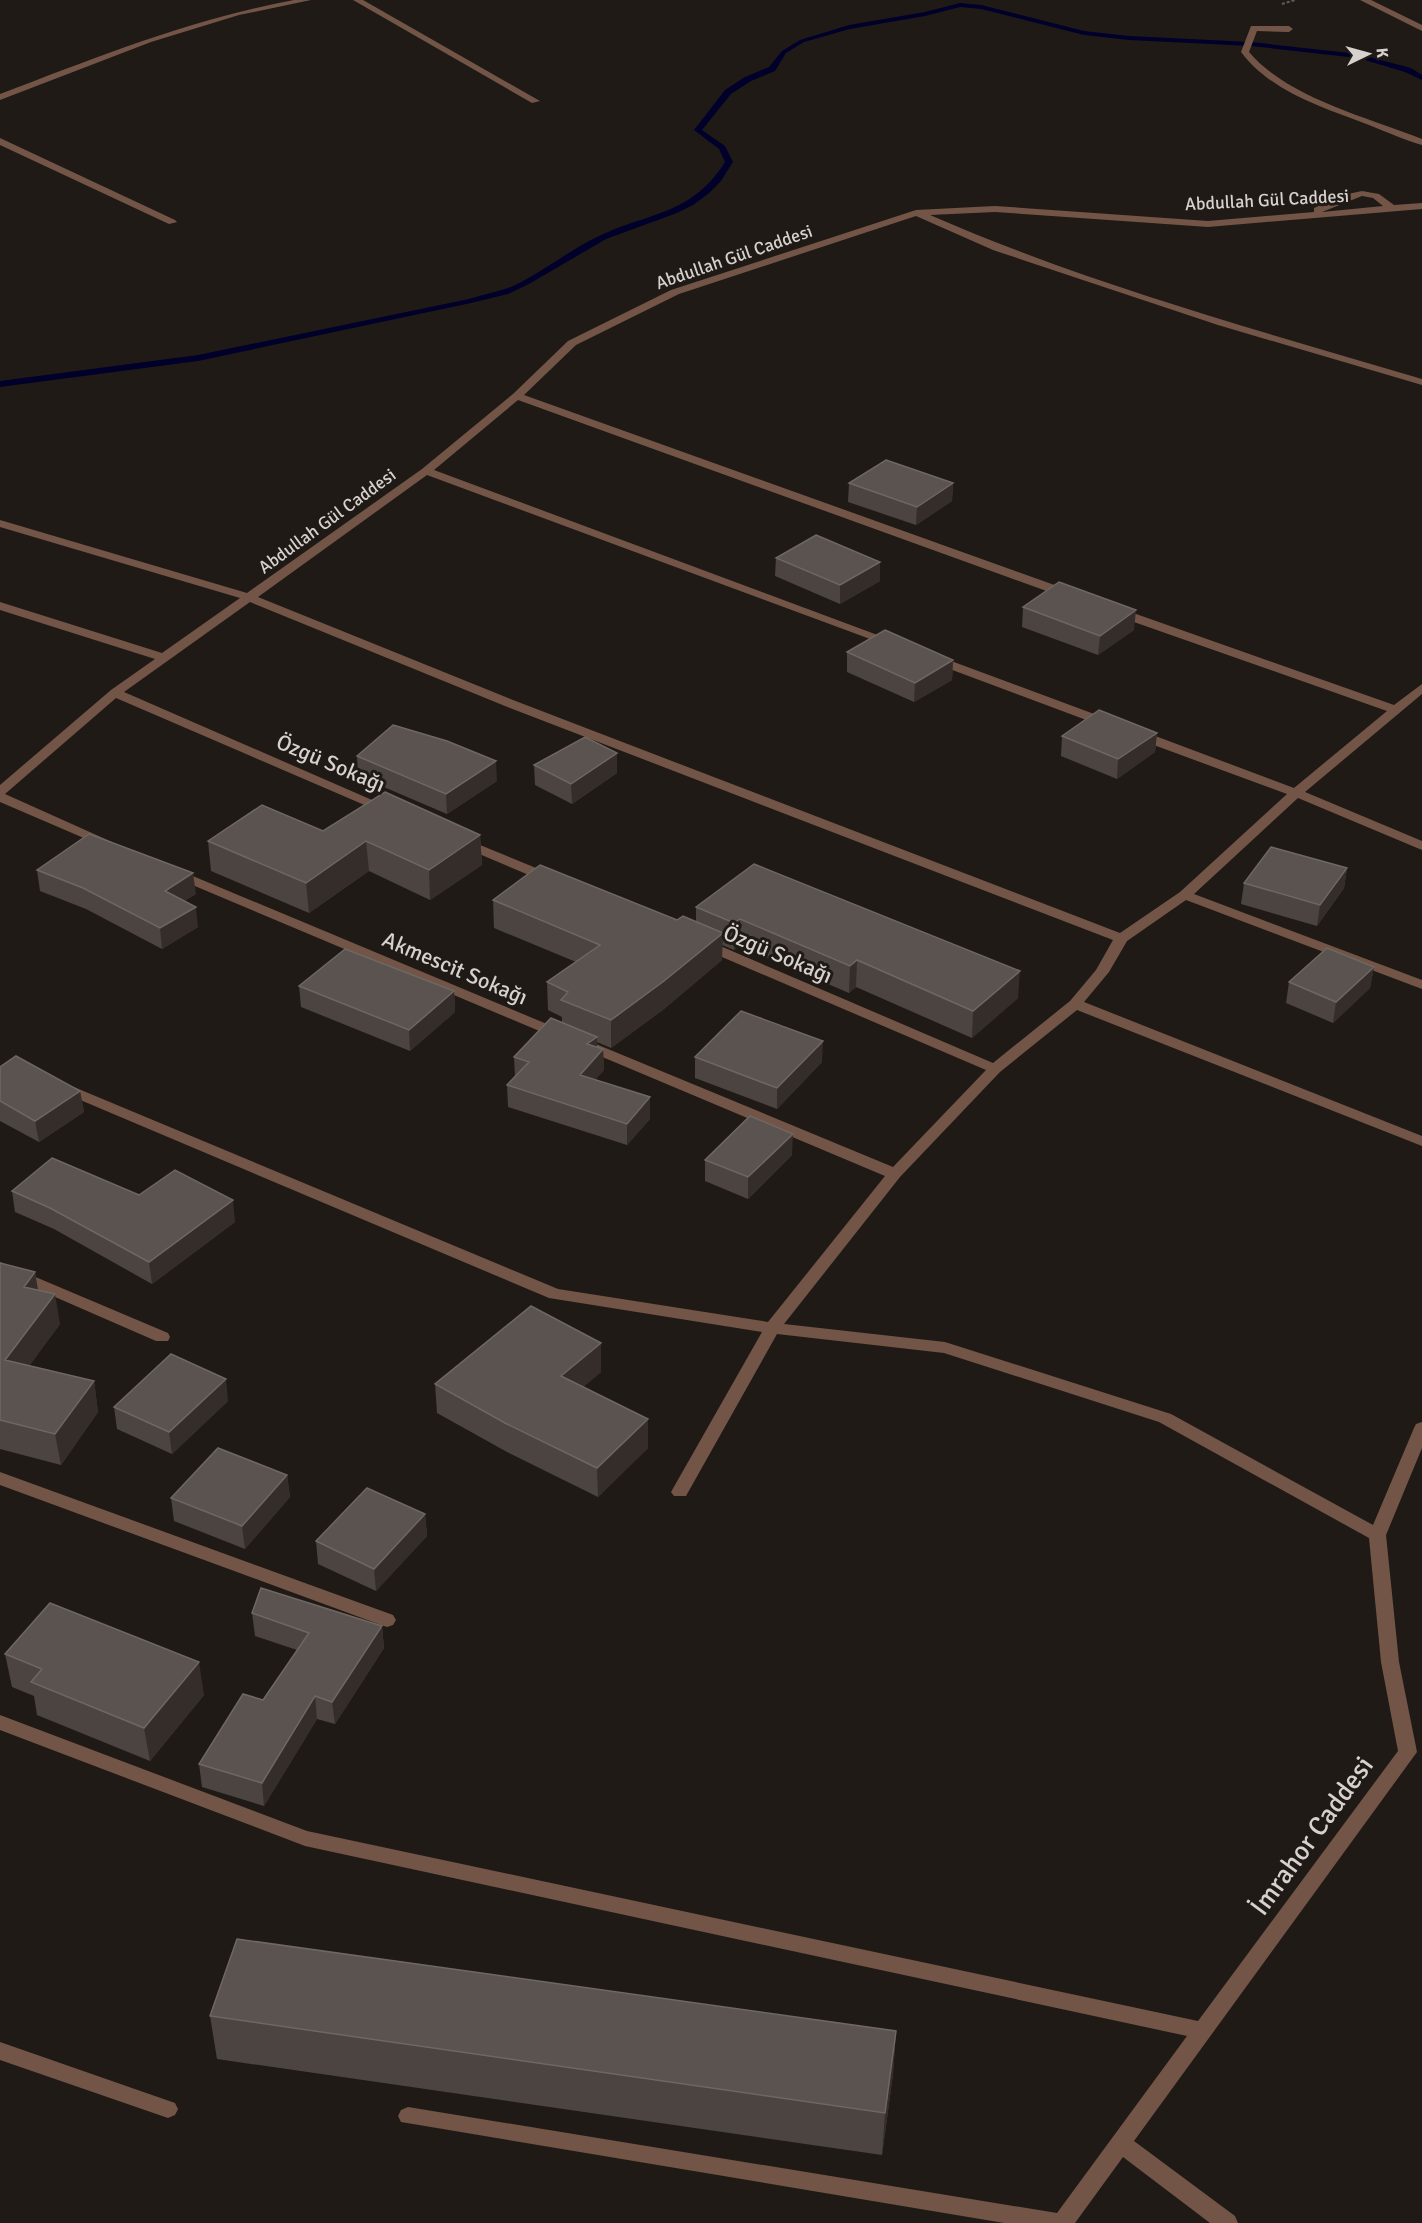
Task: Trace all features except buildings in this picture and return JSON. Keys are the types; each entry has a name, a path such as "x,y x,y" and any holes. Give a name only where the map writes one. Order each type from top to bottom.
{"street":[{"path":"0,97 148,40 238,13 307,0"},
{"path":"357,0 535,101"},
{"path":"1364,0 1422,28"},
{"path":"1289,28 1254,28 1245,52 1253,65 1286,86 1422,142"},
{"path":"0,141 172,222"},
{"path":"1303,216 1358,195 1375,195 1391,208"},
{"name":"Abdullah Gül Caddesi","path":"0,792 114,693 426,471 517,396 573,343 675,292 916,213 995,208 1208,224 1422,206"},
{"path":"916,213 997,248 1177,308 1422,382"},
{"path":"517,396 1086,600"},
{"path":"426,471 905,648"},
{"path":"0,523 248,597 520,707 1121,938"},
{"path":"0,606 164,658"},
{"path":"1108,608 1395,709"},
{"path":"928,656 1296,793 1422,846"},
{"path":"680,1492 772,1328 895,1174 995,1069 1075,1004 1102,972 1121,938 1185,895 1296,793 1422,688"},
{"name":"Özgü Sokağı","path":"114,693 401,815"},
{"path":"0,797 119,849"},
{"path":"445,834 566,886"},
{"name":"Akmescit Sokağı","path":"163,867 895,1174"},
{"path":"1185,895 1422,985"},
{"name":"Özgü Sokağı","path":"687,938 995,1069"},
{"path":"1075,1004 1422,1142"},
{"path":"44,1080 555,1294 772,1328 945,1348 1165,1418 1377,1535"},
{"path":"0,1267 162,1337"},
{"name":"İmrahor Caddesi","path":"1062,2223 1203,2031 1415,1752 1390,1662 1377,1535 1422,1428"},
{"path":"0,1478 387,1620"},
{"path":"0,1722 305,1838 1203,2031"},
{"path":"0,2051 168,2109"},
{"path":"408,2116 1062,2223"},
{"path":"1121,2143 1227,2223"}],"waterway":[{"path":"0,384 198,358 471,301 515,288 603,237 674,211 705,193 729,162 722,148 698,130 728,92 748,79 772,69 784,52 802,41 849,27 925,14 960,5 981,7 1084,33 1129,38 1251,44 1358,56 1408,70 1422,78"}]}
